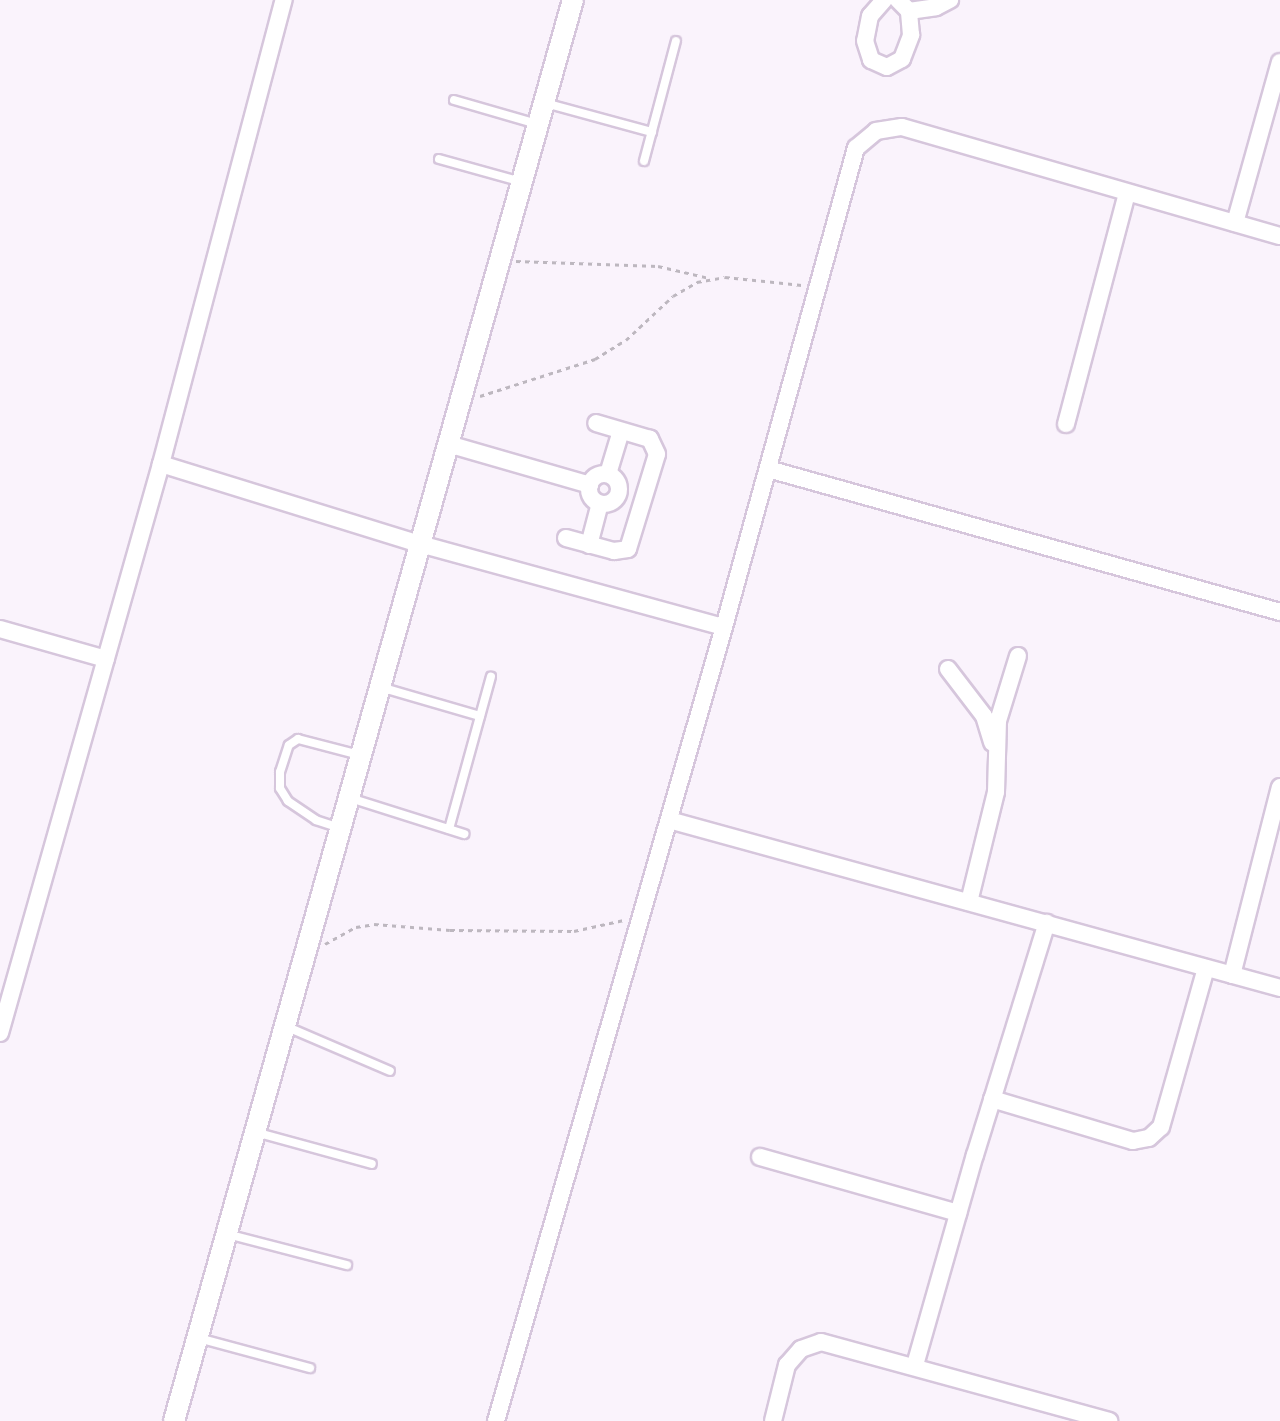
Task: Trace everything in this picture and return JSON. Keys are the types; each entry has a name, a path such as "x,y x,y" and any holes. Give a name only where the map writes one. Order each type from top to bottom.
{"street":[{"path":"0,1033 162,464 284,0"},
{"path":"174,1421 573,0"},
{"path":"876,3 867,24 866,50 875,64 886,67 897,63 906,51 911,35 903,6 936,7 950,0"},
{"path":"1235,223 1280,62"},
{"path":"496,1421 724,627 856,148 882,129 915,130 1280,236"},
{"path":"1066,424 1127,193"},
{"path":"566,538 619,552 628,549 644,499 657,449 650,439 596,423"},
{"path":"608,474 621,431"},
{"path":"448,444 590,485"},
{"path":"162,464 420,544 724,627"},
{"path":"768,469 1280,612"},
{"path":"608,474 618,483 618,492 610,502 600,503 593,498 590,485 595,477 608,474"},
{"path":"618,492 644,499"},
{"path":"589,545 600,503"},
{"path":"0,629 106,659"},
{"path":"969,902 996,792 998,721 1018,656"},
{"path":"948,669 984,716 997,761"},
{"path":"1232,975 1279,794"},
{"path":"669,820 1280,988"},
{"path":"915,1365 992,1099 1047,923"},
{"path":"992,1099 1133,1141 1149,1138 1164,1119 1206,968"},
{"path":"760,1157 958,1213"},
{"path":"773,1421 787,1365 810,1344 831,1342 1091,1418 1109,1421"}],"lane":[{"path":"644,161 676,41"},
{"path":"454,100 538,124"},
{"path":"544,102 652,132"},
{"path":"439,159 522,182"},
{"path":"449,829 491,677"},
{"path":"380,687 480,716"},
{"path":"340,828 316,820 288,801 280,788 280,772 289,745 298,739 361,755"},
{"path":"349,797 464,834"},
{"path":"285,1026 390,1071"},
{"path":"255,1132 372,1164"},
{"path":"226,1234 347,1265"},
{"path":"197,1338 310,1368"}],"path":[{"path":"500,261 658,266 711,279 818,284"},
{"path":"459,406 510,385 595,359 626,340 673,296 711,279"},
{"path":"318,949 340,934 374,924 450,930 574,931 616,923 642,912"}]}
